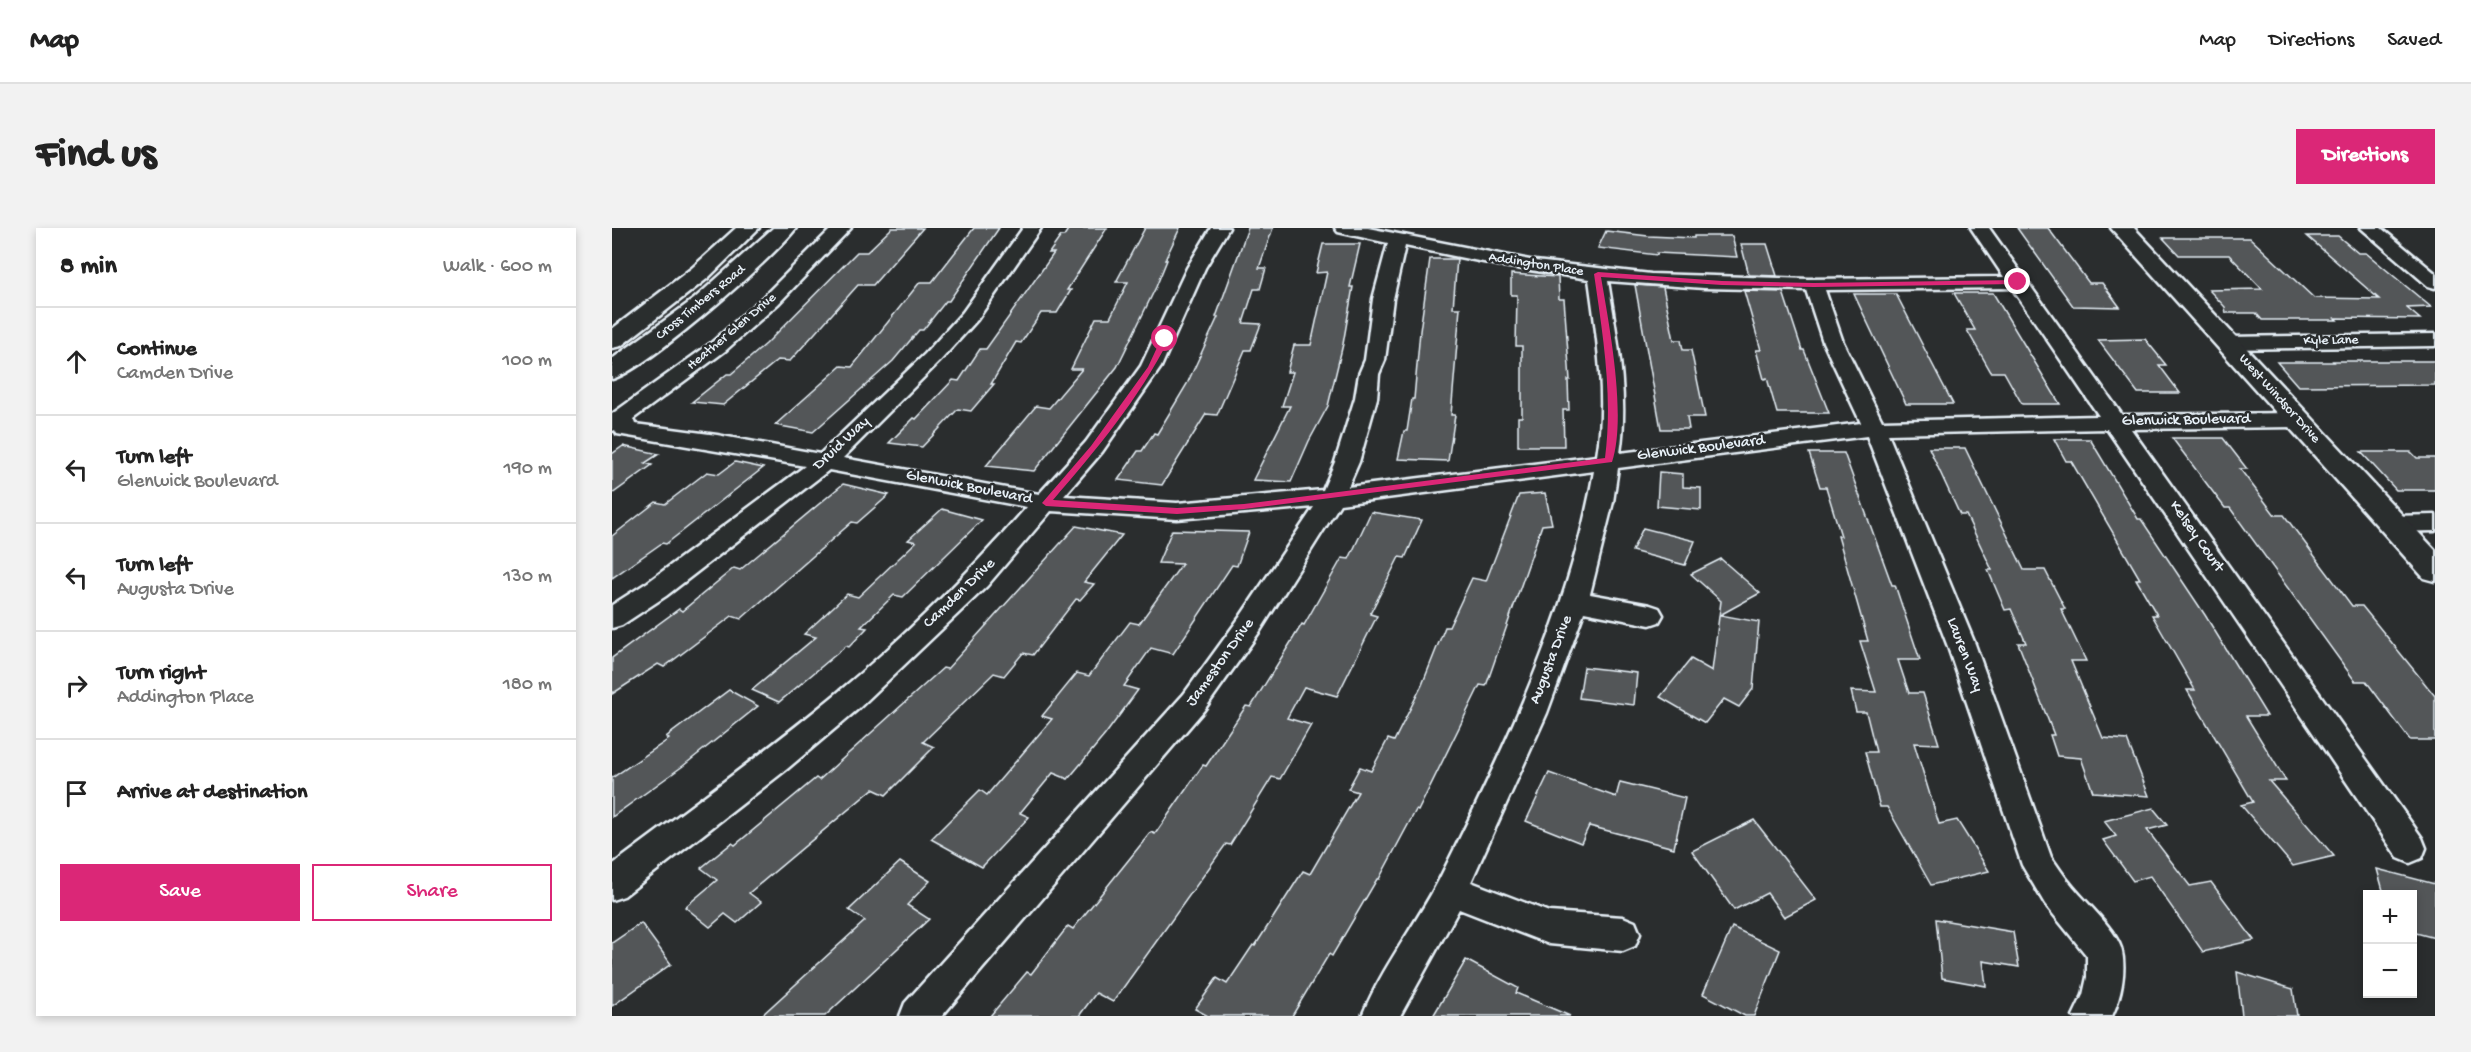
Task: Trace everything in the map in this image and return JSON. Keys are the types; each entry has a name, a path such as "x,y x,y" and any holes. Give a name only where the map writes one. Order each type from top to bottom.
{"street":[{"name":"Cross Timbers Road","path":"612,341 700,273 748,228"},
{"name":"Cross Timbers Road","path":"612,371 685,318 747,266 785,228"},
{"name":"Heather Glen Drive","path":"615,419 717,347 771,300 842,228"},
{"name":"Druid Way","path":"612,618 657,589 825,462 932,358 970,316 1032,228"},
{"name":"Camden Drive","path":"612,885 776,760 848,701 978,579 1094,447 1151,367 1196,268 1220,228"},
{"name":"Addington Place","path":"1344,228 1397,241 1520,264 1598,274 1722,283 1814,285 2018,282"},
{"name":"Kelsey Court","path":"1980,228 2410,848"},
{"name":"West Windsor Drive","path":"2122,228 2435,570"},
{"path":"2370,228 2435,282"},
{"name":"Jameston Drive","path":"918,1016 1194,702 1250,624 1332,497 1347,462 1366,398 1369,374 1375,360 1383,299 1397,241"},
{"name":"Augusta Drive","path":"1380,1016 1450,890 1532,713 1575,600 1601,502 1613,428 1610,358 1598,274"},
{"name":"Lauren Way","path":"1814,285 1833,342 1874,428 1988,714 2018,812 2038,865 2057,893 2104,950 2105,977 2100,1002 2091,1016"},
{"name":"Kyle Lane","path":"2227,343 2435,340"},
{"name":"Glenwick Boulevard","path":"615,419 626,429 717,442 1046,503 1177,511 1332,497 1874,428 2298,420"},
{"path":"2392,524 2435,523"},
{"path":"1575,600 1650,615"},
{"path":"1450,890 1548,928 1623,934"}],"building":[{"path":"892,228 923,228 873,285 858,285 790,361 778,360 723,405 692,402 727,374 731,374 766,344 857,252 867,252"},
{"path":"974,228 999,228 949,301 946,301 923,330 919,330 893,361 813,432 775,425 841,366 852,367 920,282 932,282"},
{"path":"1069,228 1107,228 1067,290 1071,290 1057,313 1041,313 1021,343 1016,342 991,384 994,384 971,411 958,409 922,447 889,443 914,418 916,419 953,380 959,381 980,349 986,349 1054,253 1049,253"},
{"path":"1145,228 1180,228 1165,260 1167,260 1156,287 1117,367 1034,471 986,466 1036,406 1049,408 1082,369 1071,369 1096,318 1110,318 1128,282 1116,282"},
{"path":"1248,228 1273,228 1259,268 1266,268 1260,289 1254,289 1243,323 1261,324 1251,350 1245,350 1217,415 1206,414 1162,485 1118,480 1138,451 1142,451 1154,433 1157,434 1187,384 1218,317 1216,317"},
{"path":"2017,228 2048,228 2089,283 2102,283 2120,307 2073,306"},
{"path":"1606,231 1694,238 1694,236 1732,236 1737,257 1657,253 1657,255 1598,248"},
{"path":"2307,236 2338,236 2358,253 2366,253 2431,307 2407,308 2420,319 2262,320 2256,313 2226,313 2225,307 2209,290 2262,289 2229,255 2179,255 2163,238 2250,238 2314,298 2379,299"},
{"path":"1323,244 1360,244 1350,287 1353,287 1343,344 1328,406 1291,482 1253,480 1290,406 1282,406 1293,372 1287,372 1294,345 1311,345 1327,272 1316,273"},
{"path":"1741,244 1767,244 1777,276 1749,275"},
{"path":"1430,259 1457,259 1453,308 1460,308 1451,415 1455,415 1448,461 1398,459 1404,431 1407,431 1412,399 1414,399"},
{"path":"1511,274 1558,277 1559,299 1564,299 1570,380 1568,380 1569,410 1563,410 1564,446 1518,446 1518,417 1522,417 1522,346 1516,346 1517,295 1511,295"},
{"path":"1635,285 1663,287 1674,340 1681,340 1683,350 1691,350 1705,417 1687,417 1689,429 1661,429"},
{"path":"1744,291 1783,292 1802,350 1804,350 1829,413 1777,413 1756,350 1761,350"},
{"path":"1954,293 1993,293 2060,404 2022,404 2004,372 1991,372 1967,330 1975,330"},
{"path":"1854,294 1896,294 1953,404 1906,404"},
{"path":"2145,339 2166,365 2159,365 2180,393 2138,393 2098,340"},
{"path":"2435,361 2435,385 2298,386 2277,362"},
{"path":"2172,438 2223,438 2247,469 2240,469 2275,515 2284,515 2352,606 2362,606 2435,696 2435,740 2410,740 2366,681 2355,681 2230,508 2225,508"},
{"path":"2054,439 2090,439 2138,519 2141,519 2205,615 2267,716 2246,716 2286,781 2269,781 2334,856 2293,866 2241,805 2253,802 2187,690 2195,690 2152,615 2157,615 2136,579 2140,579 2071,461 2066,461"},
{"path":"623,446 659,454 645,463 652,465 612,494 612,454"},
{"path":"1929,448 1965,448 2024,570 2045,570 2065,609 2061,609 2086,661 2071,661 2103,738 2127,740 2149,796 2093,792 2081,758 2057,756 2050,735 2054,735 2018,643 2026,643 2011,609 2005,610 1988,570 1992,570 1966,515 1960,515"},
{"path":"2361,452 2411,452 2417,458 2435,458 2435,490 2396,490"},
{"path":"1809,453 1844,453 1892,585 1895,585 1920,660 1898,660 1909,693 1923,693 1939,744 1914,743 1939,824 1957,820 1989,871 1931,885 1887,807 1880,807 1865,752 1876,752 1866,712 1856,712 1851,691 1876,692 1860,641 1868,641 1826,487 1820,487"},
{"path":"735,462 763,468 666,544 662,543 612,578 612,536 656,502 665,504 707,472 719,474"},
{"path":"1659,472 1683,474 1683,487 1701,488 1701,510 1657,506"},
{"path":"843,484 889,495 857,523 852,522 741,619 732,616 664,667 658,664 612,694 612,658 679,609 682,611 734,568 740,570"},
{"path":"1545,493 1552,524 1542,525 1486,686 1480,685 1418,811 1416,810 1379,879 1332,956 1329,954 1292,1016 1208,1016 1195,1009 1217,978 1227,984 1253,945 1255,946 1303,871 1310,874 1358,792 1348,789 1360,767 1371,771 1388,739 1394,741 1422,685 1445,627 1449,627 1472,578 1486,581 1519,495"},
{"path":"942,509 982,520 903,597 894,595 861,627 867,628 849,647 846,646 779,702 752,690 816,637 804,634 847,594 858,597 916,542 908,540"},
{"path":"1371,512 1422,520 1405,558 1399,557 1370,614 1377,616 1337,696 1304,687 1287,718 1311,725 1280,779 1272,777 1230,845 1226,844 1113,1002 1096,993 1079,1016 990,1016 1027,972 1031,974 1068,926 1073,929 1151,832 1155,834 1203,765 1206,766 1246,706 1251,707 1302,624 1304,625 1342,558 1349,559"},
{"path":"1076,526 1122,535 1084,582 1094,584 1080,600 1076,599 1033,655 1023,653 1004,676 994,673 923,742 934,747 886,795 873,789 749,893 761,902 737,923 725,914 710,927 685,907 717,880 701,868 732,843 735,845 816,778 819,780 943,668 947,669"},
{"path":"1643,528 1695,541 1685,565 1632,551"},
{"path":"1172,530 1249,532 1237,566 1232,565 1173,654 1151,648 1124,686 1138,690 1105,735 1068,779 1053,773 1020,813 1029,817 982,867 931,839 980,790 987,795 1052,719 1042,716 1077,673 1089,676 1130,622 1139,624 1182,564 1158,563"},
{"path":"1721,559 1760,593 1720,615 1759,622 1753,689 1739,707 1724,699 1705,723 1660,697 1691,659 1712,671 1721,601 1691,574"},
{"path":"1584,667 1637,673 1634,705 1579,698"},
{"path":"729,690 758,706 683,766 612,817 612,778 669,739 666,737"},
{"path":"1549,773 1616,797 1620,782 1685,798 1674,848 1589,826 1581,843 1526,821"},
{"path":"2153,808 2167,825 2147,830 2190,886 2211,882 2254,940 2203,952 2150,876 2133,881 2103,840 2116,836 2104,821"},
{"path":"1754,820 1816,900 1784,917 1767,893 1734,910 1692,851"},
{"path":"900,862 930,881 907,905 929,919 825,1016 761,1016 865,921 849,910"},
{"path":"2377,869 2435,884 2435,938 2417,933 2417,890 2383,890"},
{"path":"1936,919 2013,932 2019,967 1983,961 1986,986 1942,978"},
{"path":"641,923 671,964 612,1006 612,943"},
{"path":"1732,927 1780,950 1754,1016 1745,1016 1703,994"},
{"path":"1466,960 1518,988 1516,993 1570,1016 1433,1016"},
{"path":"2237,972 2293,989 2297,1016 2242,1016"}],"route":[{"path":"1165,339 1151,367 1094,447 1046,503 1177,511 1244,506 1332,497 1609,460 1613,428 1610,358 1598,274 1722,283 1814,285 2018,282"}]}
